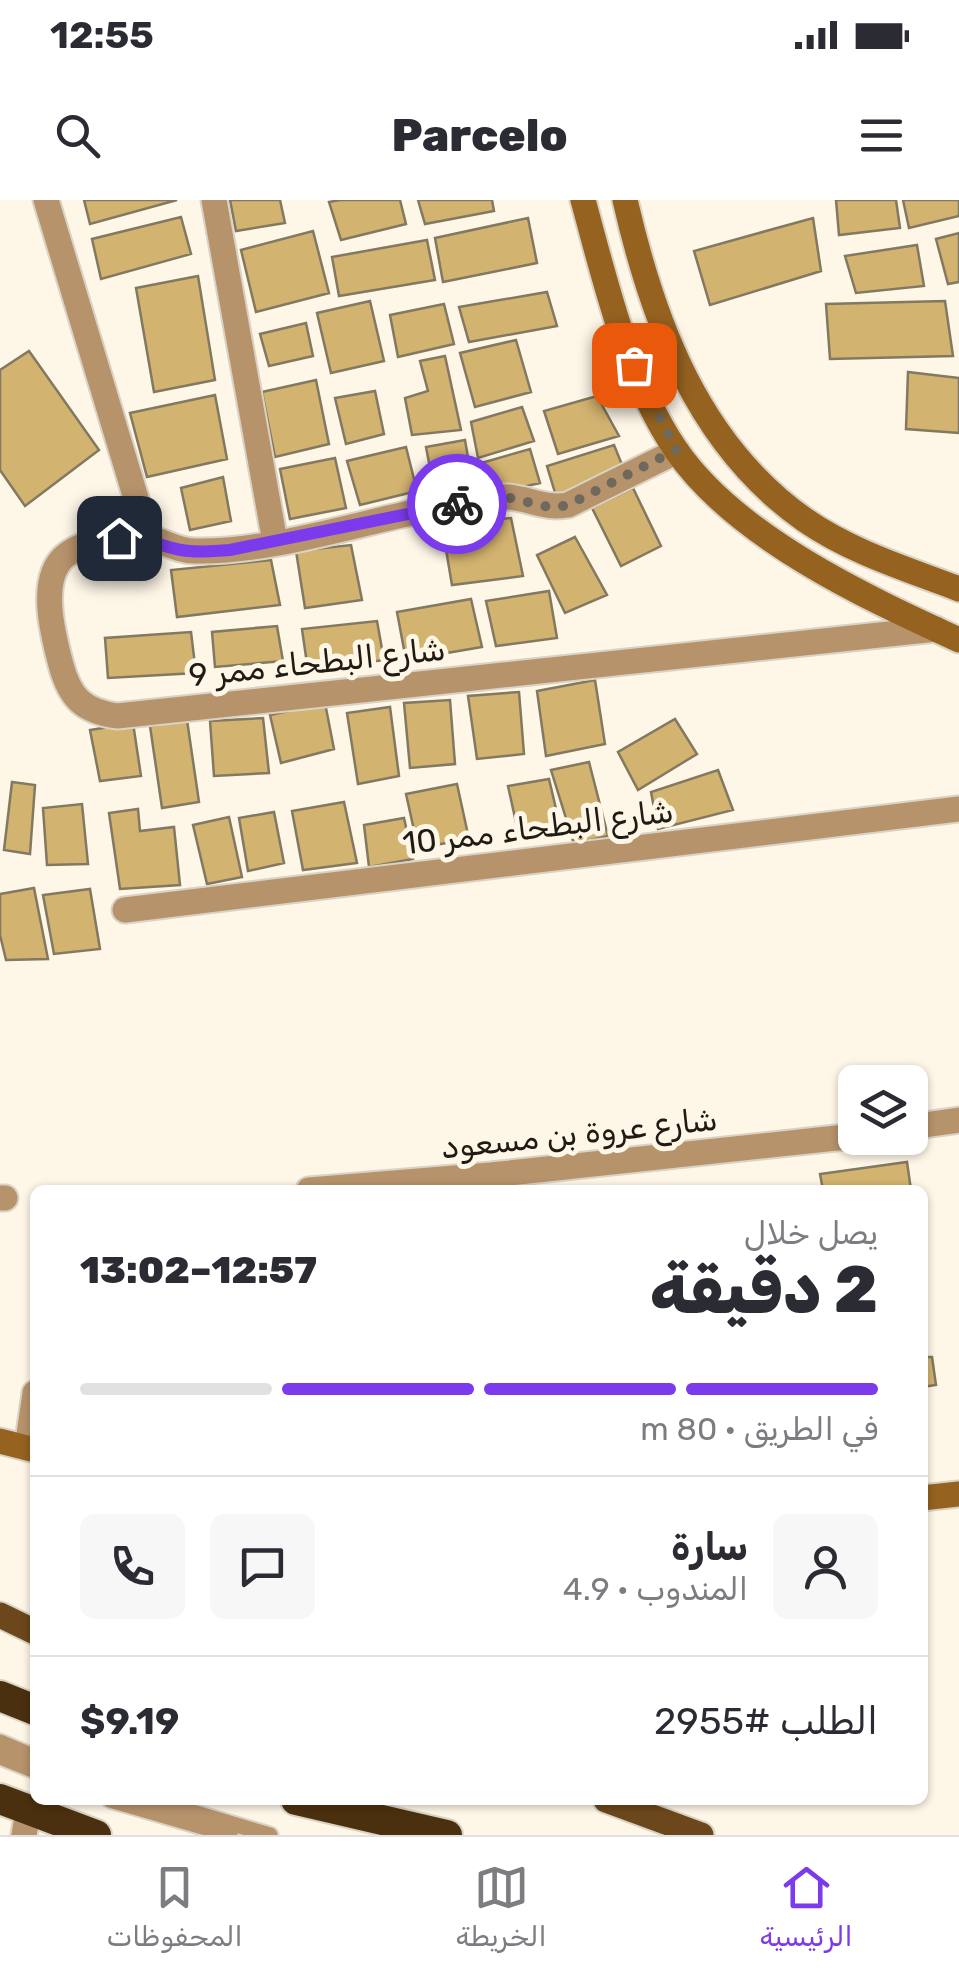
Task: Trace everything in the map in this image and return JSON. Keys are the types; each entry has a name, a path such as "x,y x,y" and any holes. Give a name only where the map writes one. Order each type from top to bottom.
{"highway":[{"path":"0,1696 30,1708"},
{"path":"0,1798 26,1823 96,1835"},
{"path":"315,1805 447,1835"}],"main road":[{"path":"0,1615 30,1630"},
{"path":"620,1805 701,1835"}],"street":[{"path":"46,200 148,538"},
{"path":"214,200 274,542"},
{"path":"583,200 606,287 634,365 676,450 724,504 808,564 948,634"},
{"path":"625,200 646,284 663,331 708,418 736,457 769,492 807,521 848,545 959,589"},
{"name":"شارع البطحاء ممر 9","path":"676,450 568,505 553,508 506,497 230,550 177,550 148,538 119,538 81,546 63,558 52,577 50,598 63,673 74,696 92,712 117,716 948,634"},
{"name":"شارع البطحاء ممر 10","path":"125,910 959,809"},
{"path":"928,1124 959,1120"},
{"name":"شارع عروة بن مسعود","path":"370,1185 838,1138"},
{"path":"0,1441 30,1449"},
{"path":"928,1497 959,1494"}],"lane":[{"path":"0,1742 30,1755"},
{"path":"0,1757 30,1769"},
{"path":"127,1805 230,1835"},
{"path":"169,1805 270,1835"}],"building":[{"path":"84,200 177,200 90,224"},
{"path":"230,200 280,200 285,223 236,231"},
{"path":"400,200 406,224 341,240 329,202"},
{"path":"418,200 492,200 494,211 425,224"},
{"path":"836,200 896,200 900,228 839,235"},
{"path":"903,200 959,200 959,216 909,228"},
{"path":"181,217 191,254 101,279 92,239"},
{"path":"528,218 537,263 443,282 435,238"},
{"path":"813,218 821,271 710,305 694,251"},
{"path":"313,231 329,293 256,312 241,250"},
{"path":"959,233 959,282 948,284 936,239"},
{"path":"427,240 435,280 339,296 332,257"},
{"path":"917,245 924,286 856,293 845,256"},
{"path":"198,276 215,380 154,392 136,288"},
{"path":"547,292 557,326 469,342 459,307"},
{"path":"370,301 384,361 331,373 317,313"},
{"path":"945,301 953,356 830,359 826,304"},
{"path":"444,304 454,344 398,357 390,315"},
{"path":"306,323 313,356 269,366 260,334"},
{"path":"516,340 531,392 475,407 460,353"},
{"path":"29,351 99,450 25,506 0,470 0,370"},
{"path":"445,356 461,430 412,435 405,398 428,391 420,361"},
{"path":"908,372 959,378 959,433 906,429"},
{"path":"316,380 329,444 275,457 262,392"},
{"path":"375,391 384,434 346,444 335,398"},
{"path":"215,395 227,459 147,477 130,413"},
{"path":"597,396 619,436 558,454 544,411"},
{"path":"522,407 534,441 478,458 471,422"},
{"path":"465,440 474,492 436,499 426,447"},
{"path":"614,445 625,472 556,496 547,466"},
{"path":"406,447 417,491 360,505 347,461"},
{"path":"530,449 540,483 491,494 481,463"},
{"path":"335,458 346,508 290,519 280,469"},
{"path":"223,477 231,521 190,530 181,488"},
{"path":"633,488 661,546 621,566 592,508"},
{"path":"511,518 523,576 452,585 442,526"},
{"path":"575,537 607,595 565,613 537,555"},
{"path":"351,545 362,600 305,608 296,551"},
{"path":"271,560 280,605 177,617 171,570"},
{"path":"549,591 557,638 496,646 486,601"},
{"path":"471,599 482,647 406,660 397,612"},
{"path":"377,621 384,660 308,671 302,629"},
{"path":"277,626 283,661 215,667 212,632"},
{"path":"191,632 196,673 108,678 105,638"},
{"path":"595,680 605,744 546,756 537,691"},
{"path":"519,692 524,754 477,759 468,696"},
{"path":"450,700 455,764 410,768 404,703"},
{"path":"325,703 334,749 281,763 270,715"},
{"path":"390,707 399,776 358,784 347,713"},
{"path":"263,718 269,773 214,776 210,721"},
{"path":"675,719 697,754 638,790 618,752"},
{"path":"187,720 199,802 162,808 150,726"},
{"path":"133,723 141,776 100,781 90,730"},
{"path":"589,762 608,836 574,844 551,770"},
{"path":"718,770 733,810 658,829 651,792"},
{"path":"549,779 561,830 519,836 508,786"},
{"path":"12,782 35,785 30,854 4,850"},
{"path":"457,784 469,839 418,848 406,794"},
{"path":"344,802 357,863 303,870 292,811"},
{"path":"82,804 88,864 47,865 43,808"},
{"path":"138,809 140,831 174,827 180,885 120,889 109,813"},
{"path":"274,812 284,863 248,871 239,818"},
{"path":"229,817 242,877 207,884 193,825"},
{"path":"404,818 413,859 369,867 364,825"},
{"path":"34,888 48,959 6,960 0,935 0,894"},
{"path":"90,889 100,949 54,954 43,895"},
{"path":"907,1162 910,1185 822,1185 820,1174"},
{"path":"928,1357 932,1357 936,1385 928,1386"}],"way so far":[{"path":"457,504 506,497 553,508 568,505 676,450 634,365"}],"route":[{"path":"119,538 148,538 193,552 230,550 457,504"}]}
